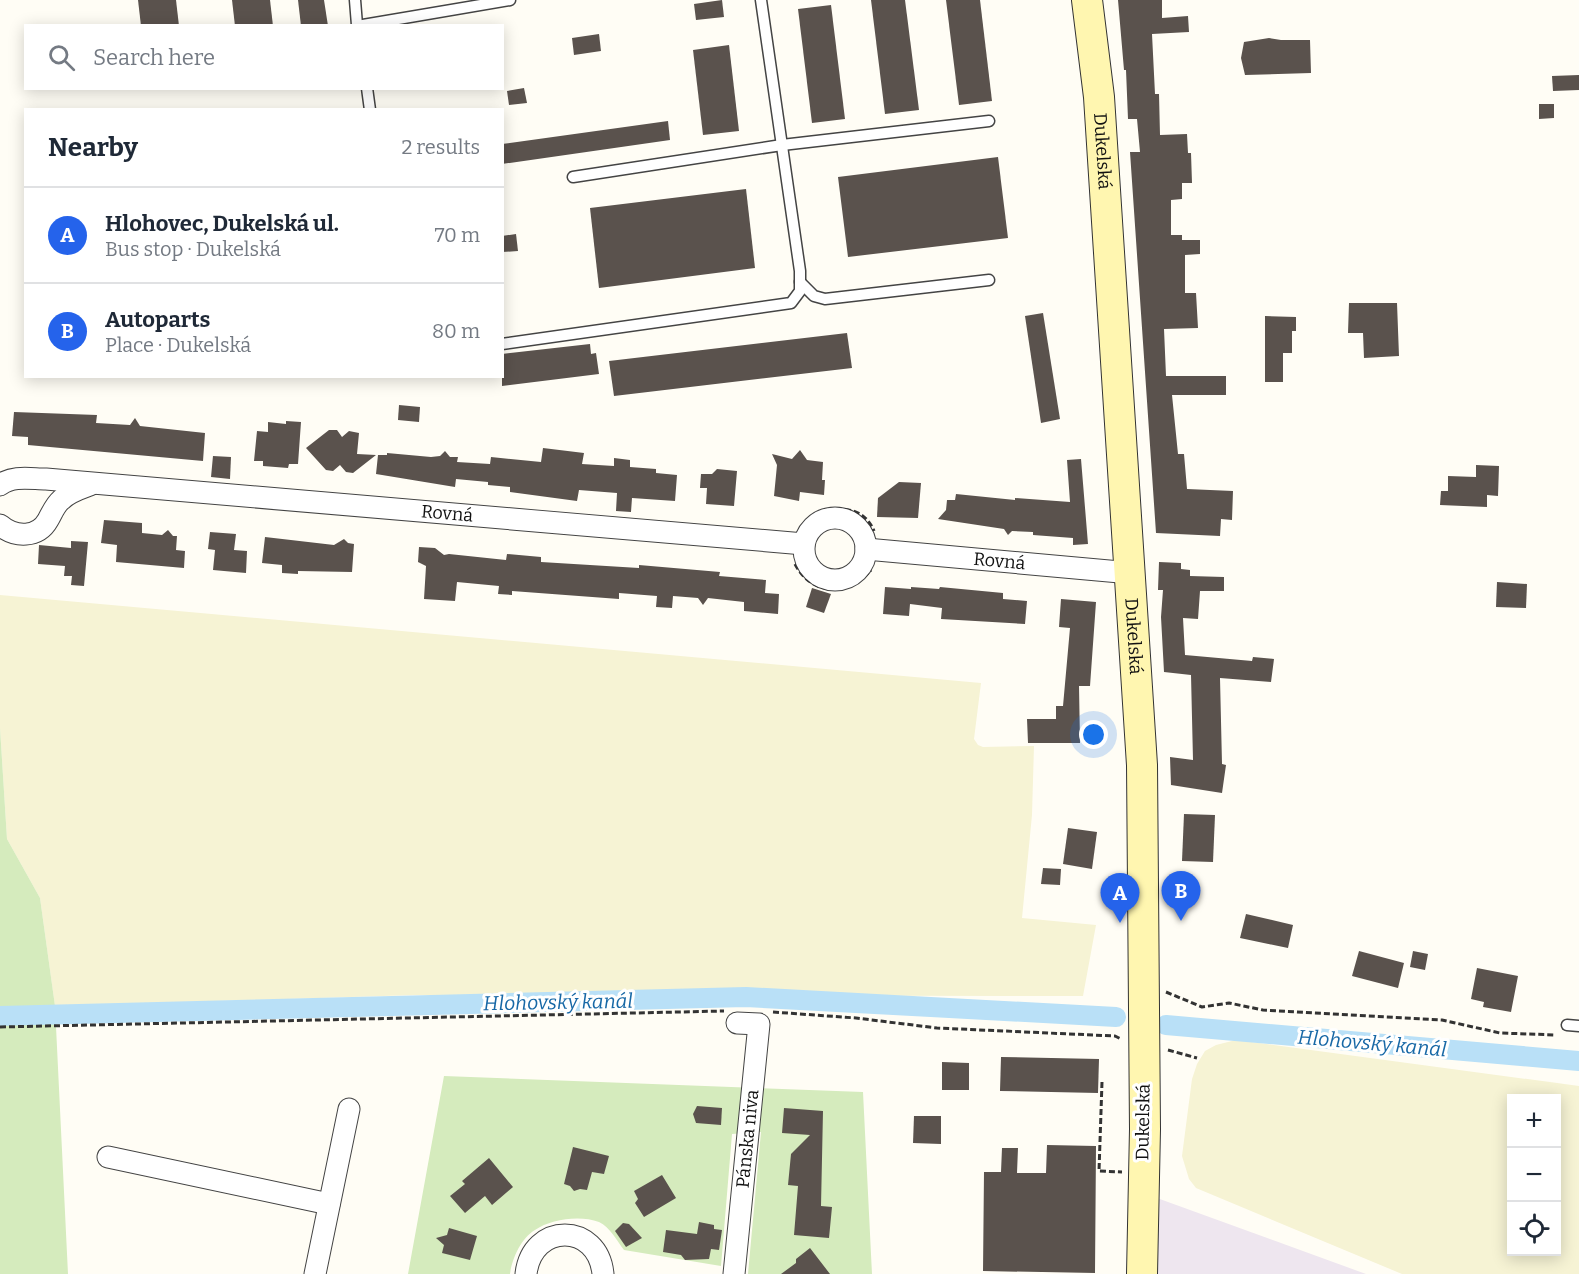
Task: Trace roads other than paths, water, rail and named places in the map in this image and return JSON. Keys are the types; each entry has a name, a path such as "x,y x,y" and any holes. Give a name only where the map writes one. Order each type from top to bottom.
{"main road":[{"name":"Dukelská","path":"1087,0 1099,97 1142,765 1144,986 1142,1274"}],"street":[{"name":"Rovná","path":"0,485 5,481 20,478 804,544"},
{"path":"0,525 10,533 31,534 48,522 59,501 72,491 90,484"},
{"path":"832,518 852,523 864,539 866,549 864,559 851,574 832,579 822,577 808,563 804,544 814,526 832,518"},
{"name":"Rovná","path":"866,549 1131,573"},
{"name":"Pánska niva","path":"734,1017 759,1024 734,1274"},
{"path":"315,1274 349,1109"},
{"path":"108,1157 330,1204"},
{"path":"526,1274 528,1260 534,1250 549,1239 567,1235 589,1243 597,1252 603,1274"}],"lane":[{"path":"355,0 357,24"},
{"path":"363,24 510,0"},
{"path":"504,344 776,307 791,303 800,291 761,0"},
{"path":"367,90 370,108"},
{"path":"573,177 782,145 989,121"},
{"path":"800,282 814,296 825,299 989,280"}],"waterway":[{"name":"Hlohovský kanál","path":"0,1016 746,997 1116,1017"},
{"name":"Hlohovský kanál","path":"1166,1025 1579,1061"}],"place":[{"name":"Autoparts","path":"1181,921"},
{"name":"Hlohovec, Dukelská ul.","path":"1120,923"}]}
